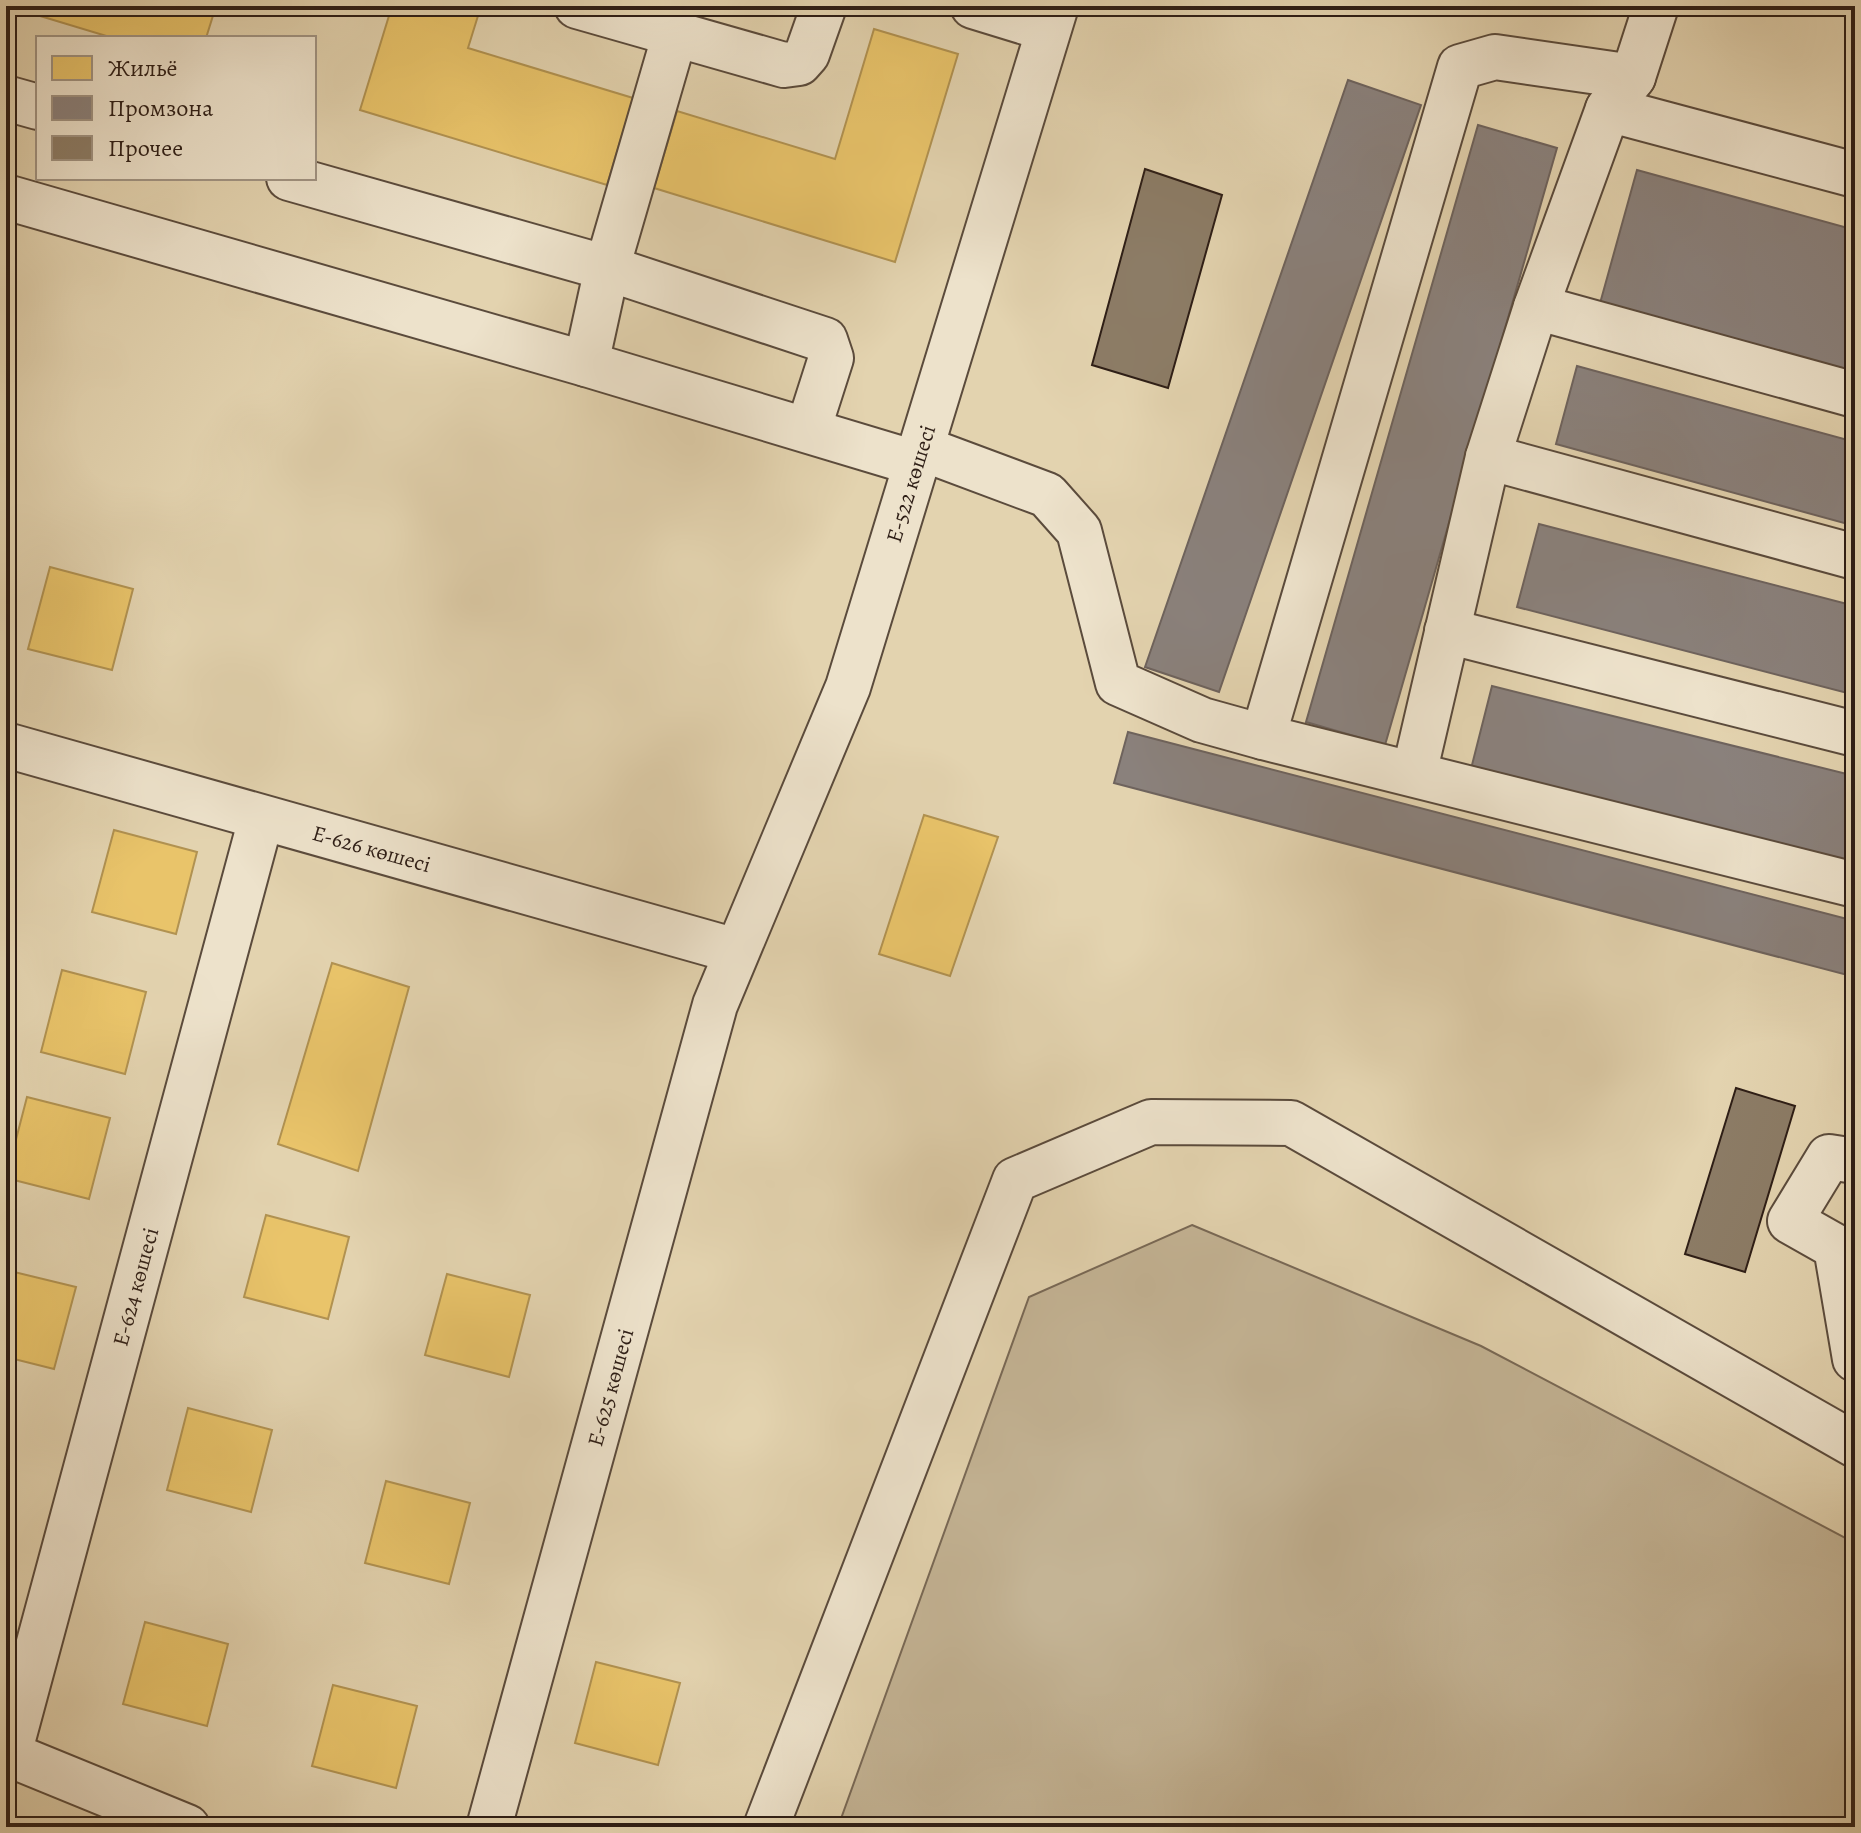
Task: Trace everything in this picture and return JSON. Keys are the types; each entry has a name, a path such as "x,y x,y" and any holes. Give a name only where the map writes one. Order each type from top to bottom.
{"street":[{"path":"577,6 784,65 799,63 807,54 824,6"},
{"path":"973,6 1052,17"},
{"path":"1414,774 1488,457 1536,307 1656,6"},
{"name":"Е-522 көшесі","path":"736,951 848,687 1052,17"},
{"path":"586,364 607,268 675,34"},
{"path":"1263,737 1460,67 1495,57 1621,93 1855,175"},
{"path":"6,98 36,106"},
{"path":"296,180 607,268 825,340 831,358 808,430"},
{"path":"6,197 808,430 918,456 1047,495 1079,531 1118,683 1202,720 1263,737 1855,885"},
{"path":"1536,307 1855,395"},
{"path":"1488,457 1855,557"},
{"path":"1447,631 1855,734"},
{"name":"Е-626 көшесі","path":"6,745 736,951"},
{"name":"Е-624 көшесі","path":"7,1753 261,819"},
{"name":"Е-625 көшесі","path":"489,1827 715,1005 736,951"},
{"path":"766,1827 1015,1180 1151,1122 1291,1123 1855,1445"},
{"path":"1855,1161 1829,1157 1790,1221 1836,1247 1855,1359"},
{"path":"7,1753 187,1827"}],"shaded area":[{"path":"1192,1225 1481,1346 1855,1543 1855,1827 838,1827 1029,1297"}],"building: Жильё":[{"path":"7,6 216,6 207,36 106,36"},
{"path":"392,6 481,6 468,48 633,98 607,185 360,110"},
{"path":"874,29 958,54 895,262 654,188 677,111 835,159"},
{"path":"50,567 133,589 112,670 28,649"},
{"path":"924,815 998,837 950,976 879,954"},
{"path":"114,830 197,852 176,934 92,912"},
{"path":"332,963 409,987 358,1171 278,1144"},
{"path":"62,970 146,992 125,1074 41,1052"},
{"path":"27,1097 110,1118 89,1199 6,1178"},
{"path":"266,1215 349,1237 328,1319 244,1297"},
{"path":"6,1270 76,1287 54,1369 6,1357"},
{"path":"447,1274 530,1295 509,1377 425,1355"},
{"path":"188,1408 272,1430 251,1512 167,1490"},
{"path":"386,1481 470,1503 449,1584 365,1563"},
{"path":"145,1622 228,1644 207,1726 123,1704"},
{"path":"596,1662 680,1683 658,1765 575,1743"},
{"path":"333,1685 417,1706 396,1788 312,1766"},
{"path":"6,1814 37,1827 6,1827"}],"building: Промзона":[{"path":"1348,80 1421,105 1219,692 1145,667"},
{"path":"1478,125 1557,148 1385,745 1306,722"},
{"path":"1637,170 1855,230 1855,378 1599,307"},
{"path":"1577,366 1855,442 1855,526 1556,444"},
{"path":"1539,524 1855,606 1855,695 1517,607"},
{"path":"1492,686 1855,776 1855,864 1471,769"},
{"path":"1128,732 1855,921 1855,977 1114,783"}],"building: Прочее":[{"path":"1145,169 1222,195 1168,388 1092,365"},
{"path":"1736,1088 1795,1106 1745,1272 1685,1254"}]}
